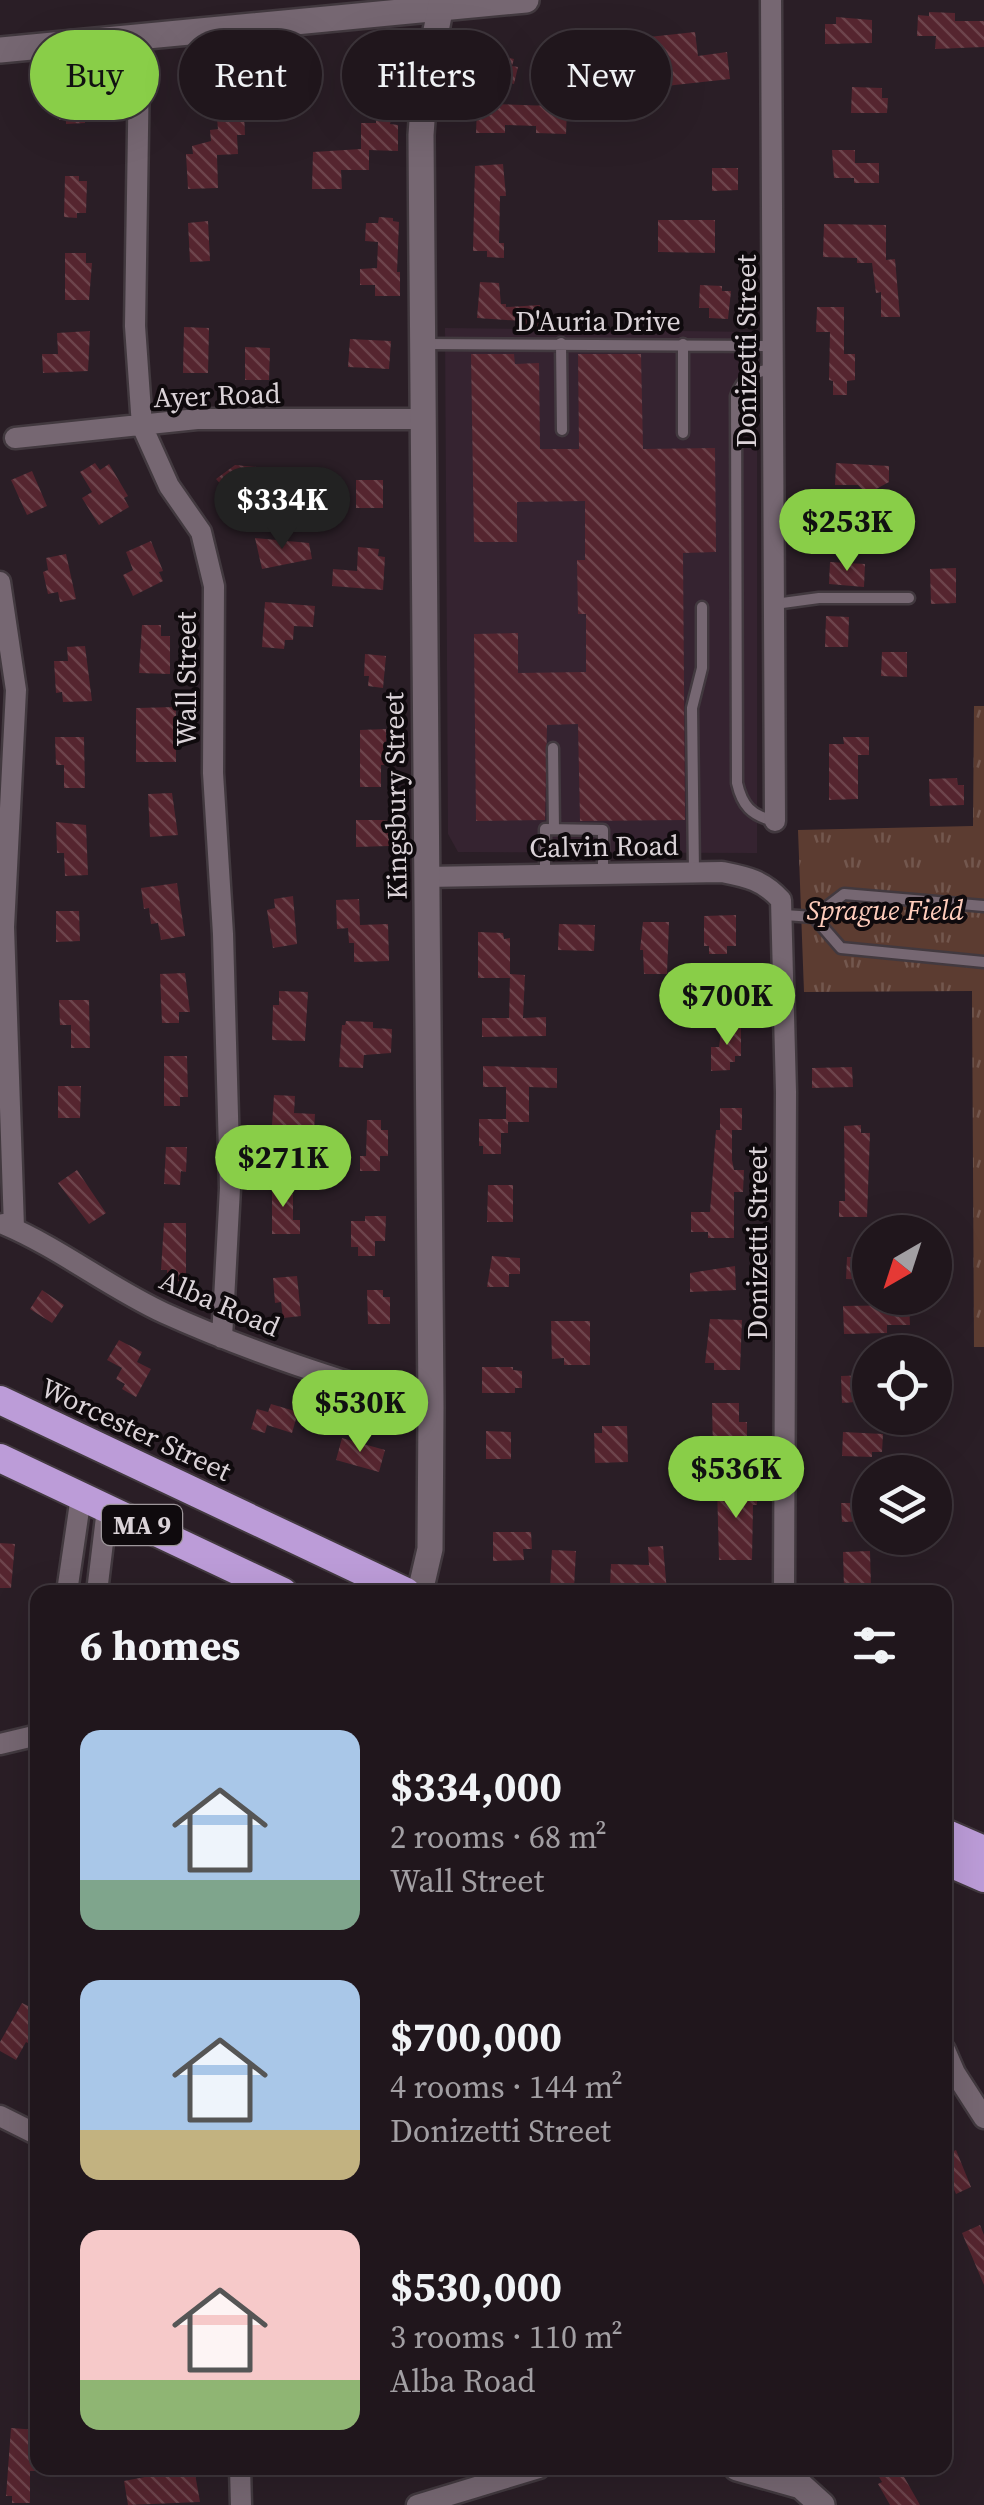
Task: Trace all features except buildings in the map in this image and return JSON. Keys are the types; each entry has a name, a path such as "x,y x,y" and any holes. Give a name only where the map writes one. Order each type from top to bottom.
{"highway":[{"name":"Worcester Street","path":"0,1400 391,1585"},
{"name":"MA 9","path":"0,1458 268,1585"},
{"path":"952,1836 984,1850"},
{"path":"952,1865 984,1878"}],"main road":[{"path":"159,34 442,4 526,0"},
{"name":"Kingsbury Street","path":"422,1585 430,1549 432,1407 422,114 442,4"},
{"path":"0,50 30,47"},
{"path":"762,2475 802,2486 822,2505"}],"street":[{"name":"Donizetti Street","path":"771,0 775,821"},
{"name":"Wall Street","path":"137,120 136,326 142,426 169,486 201,532 214,586 213,774 230,1188 222,1338"},
{"name":"Ayer Road","path":"15,438 197,419 423,419"},
{"path":"0,582 16,690 4,927 7,1225"},
{"name":"Calvin Road","path":"426,877 722,872 754,878 769,886 780,905"},
{"name":"Donizetti Street","path":"780,905 784,1585"},
{"name":"Alba Road","path":"7,1225 160,1311 222,1338 351,1384 432,1407"},
{"path":"68,1585 80,1496"},
{"path":"98,1585 107,1509"},
{"path":"0,1744 30,1737"},
{"path":"952,2066 984,2118"},
{"path":"0,2116 30,2130"},
{"path":"240,2475 241,2505"},
{"path":"417,2505 456,2499 520,2475"}],"lane":[{"path":"561,343 562,430"},
{"name":"D'Auria Drive","path":"422,344 774,346"},
{"path":"683,344 683,434"},
{"path":"774,368 749,376 740,384 736,396 736,454 737,782 740,798 748,809 757,817 775,821"},
{"path":"774,604 819,598 909,598"},
{"path":"694,872 692,708 702,668 702,607"},
{"path":"553,748 554,829"},
{"path":"545,875 545,829 603,830 603,874"},
{"path":"814,917 844,894 984,906"},
{"path":"780,905 824,924 840,948 984,962"}],"shaded area":[{"path":"445,328 757,332 757,853 458,852 448,834"}],"green space":[{"name":"Sprague Field","path":"974,706 984,706 984,1347 974,1347 972,991 804,992 798,830 973,826"}]}
